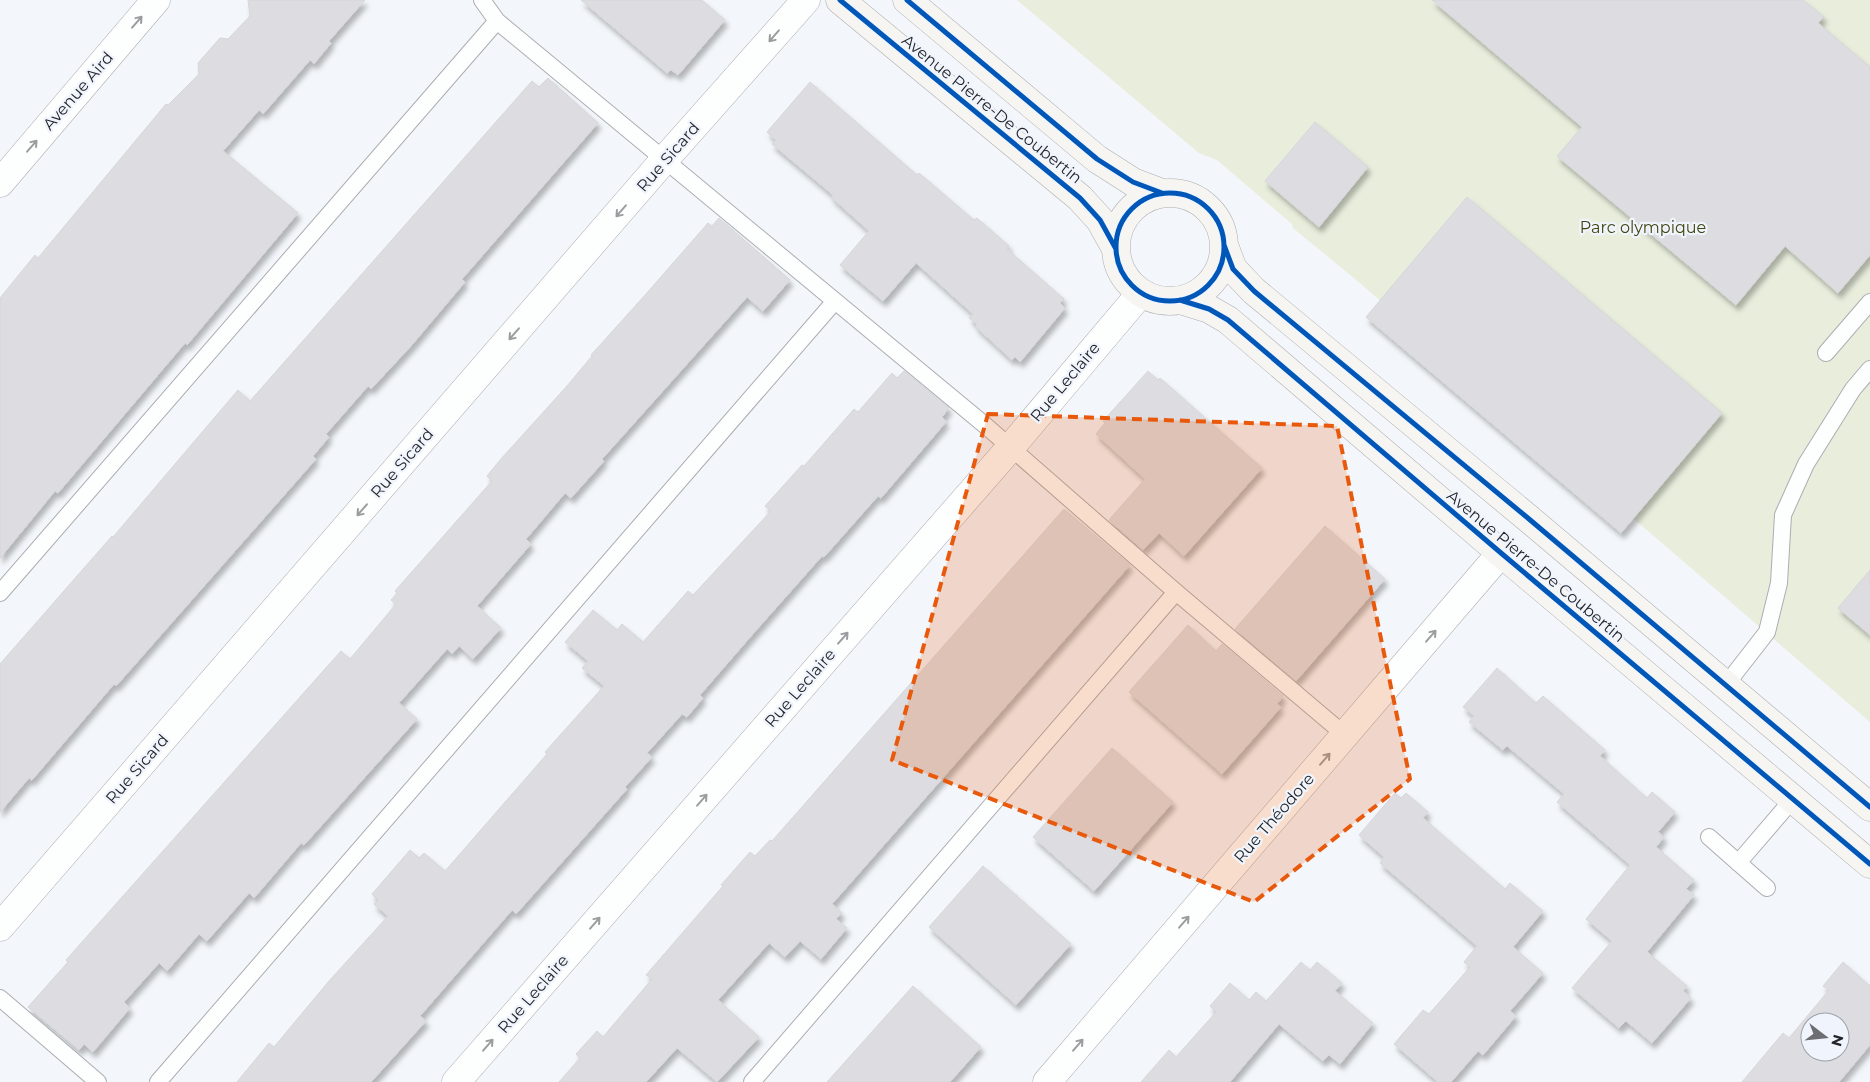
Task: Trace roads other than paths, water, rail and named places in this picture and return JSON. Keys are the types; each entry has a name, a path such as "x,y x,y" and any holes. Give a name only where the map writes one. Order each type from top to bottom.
{"street":[{"name":"Avenue Aird","path":"0,183 156,0"},
{"name":"Rue Sicard","path":"0,927 806,0"},
{"name":"Avenue Pierre-De Coubertin","path":"840,0 1080,198 1100,220 1116,249"},
{"name":"Avenue Pierre-De Coubertin","path":"907,0 1097,159 1133,182 1162,193"},
{"path":"1162,193 1181,194 1197,200 1210,211 1220,227 1224,245 1221,264 1211,282 1197,294 1180,300 1154,299 1141,293 1130,283 1119,265 1116,249 1119,230 1130,211 1144,199 1162,193"},
{"name":"Avenue Pierre-De Coubertin","path":"1224,245 1233,269 1254,291 1529,519 1870,807"},
{"name":"Rue Leclaire","path":"456,1082 1010,447 1141,293"},
{"name":"Avenue Pierre-De Coubertin","path":"1180,300 1208,309 1228,320 1870,864"},
{"name":"Rue Théodore","path":"1047,1082 1501,553"}],"lane":[{"path":"482,0 497,21 666,159 1010,447 1176,592 1345,735"},
{"path":"0,593 497,21"},
{"path":"158,1082 835,301"},
{"path":"1826,353 1870,302"},
{"path":"1726,686 1767,632 1779,583 1783,514 1806,464 1853,389 1870,369"},
{"path":"752,1082 1176,592"},
{"path":"1738,863 1793,799"},
{"path":"1709,837 1767,888"},
{"path":"0,998 98,1082"}],"park label":[{"name":"Parc olympique","path":"1643,227"}]}
